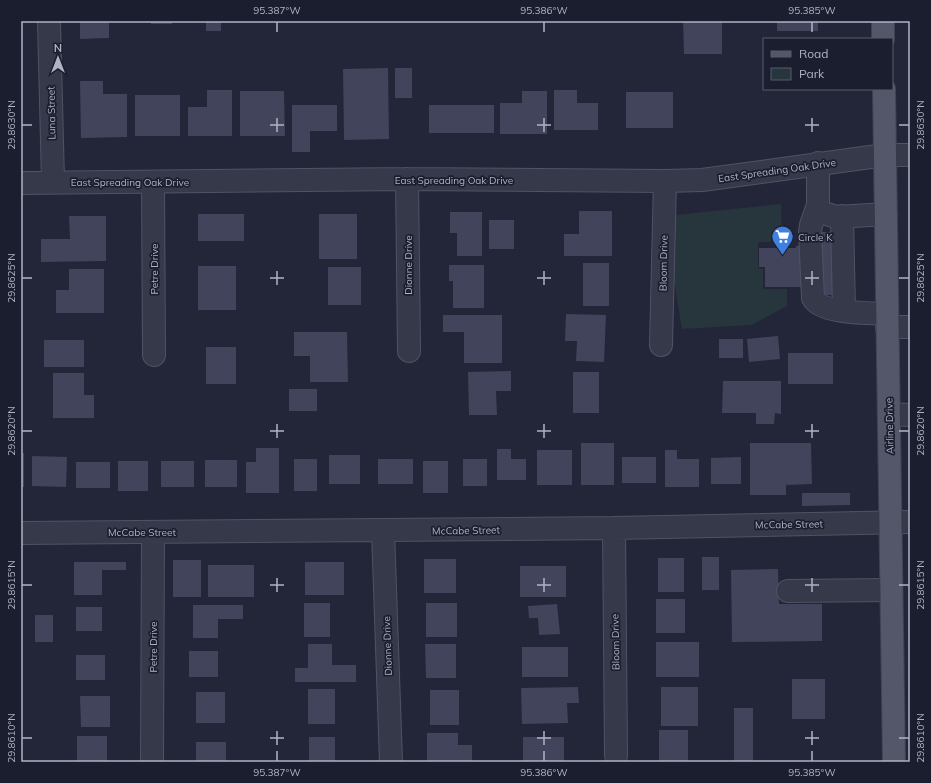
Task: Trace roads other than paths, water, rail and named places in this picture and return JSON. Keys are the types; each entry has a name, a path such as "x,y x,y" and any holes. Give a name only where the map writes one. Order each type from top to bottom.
{"main road":[{"path":"883,21 883,38"},
{"name":"Airline Drive","path":"884,90 889,414 900,522 891,590 894,762"}],"street":[{"name":"Luna Street","path":"49,21 53,182"},
{"name":"East Spreading Oak Drive","path":"21,183 407,179 702,180 818,163 885,155 910,155"},
{"path":"818,163 818,205 810,232 814,301 826,308 887,320 910,327"},
{"name":"Dionne Drive","path":"407,179 409,351"},
{"name":"Bloom Drive","path":"661,345 665,181"},
{"name":"Petre Drive","path":"153,182 154,355"},
{"path":"818,205 826,214 836,217 886,214"},
{"path":"842,216 844,311"},
{"path":"889,414 910,415"},
{"name":"McCabe Street","path":"21,533 383,531 900,522"},
{"name":"Bloom Drive","path":"614,528 616,756"},
{"name":"Dionne Drive","path":"383,531 391,762"},
{"name":"Petre Drive","path":"152,762 153,532"},
{"path":"788,591 891,590"}],"place":[{"name":"Circle K","path":"783,256"}]}
